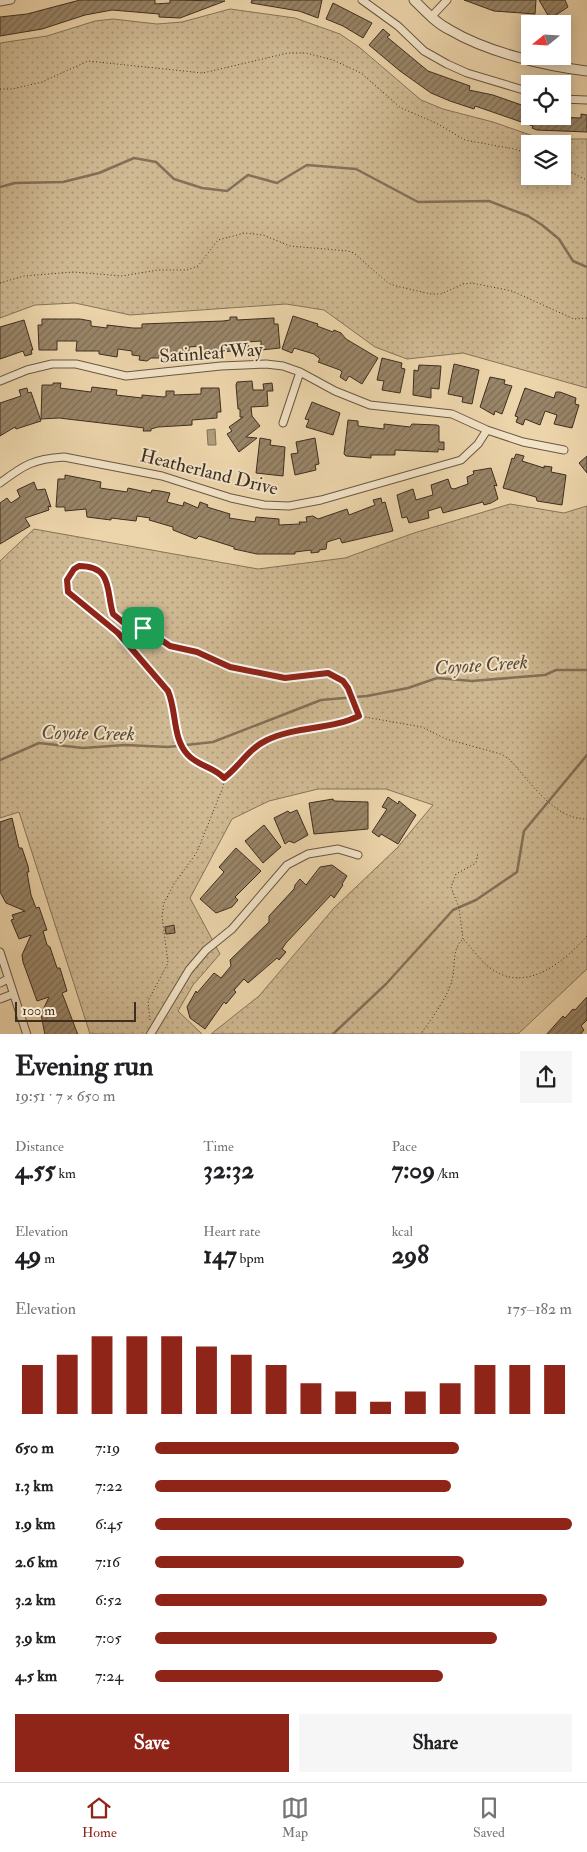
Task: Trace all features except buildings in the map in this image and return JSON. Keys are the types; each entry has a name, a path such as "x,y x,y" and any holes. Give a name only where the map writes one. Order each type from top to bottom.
{"street":[{"path":"0,2 11,0"},
{"path":"362,0 398,26 424,51 447,64 467,73 521,89"},
{"path":"414,0 449,30 474,42 548,66 587,71"},
{"path":"431,16 447,0"},
{"path":"571,99 587,100"},
{"name":"Satinleaf Way","path":"0,381 27,370 52,364 76,364 126,376 221,366 266,364 283,366 300,372 335,391 370,405 452,414 487,430 522,442 564,450"},
{"path":"284,422 300,372"},
{"name":"Heatherland Drive","path":"0,483 22,466 48,458 64,457 162,476 231,498 264,505 289,506 321,500 460,460 478,444 487,430"},
{"path":"152,1033 189,970 206,950 232,929 287,865 315,852 338,849 358,855"},
{"path":"0,952 27,1034"},
{"path":"0,983 8,979"},
{"path":"0,999 13,994"}],"path":[{"path":"0,89 12,89 42,82 88,61 203,73 288,53 306,53 334,60 361,73 401,108 436,123 465,140 521,151"},
{"path":"571,172 587,180"},
{"path":"0,283 24,276 74,272 122,276 158,270 187,270 198,266 218,240 245,233 263,236 290,246 354,253 388,283 414,291 441,294 463,284 472,283 521,294 574,319 587,318"},
{"path":"224,778 217,771 196,762 184,750 177,736 173,702 168,691 118,633 68,592 67,580 74,569 84,566 105,577 108,582 111,607 117,619 148,631 170,646 197,652 230,667 273,677 296,678 321,672 338,678 348,688 359,716"},
{"path":"152,1033 147,1010 148,1002 168,963 162,916 164,903 174,884 197,852 223,787 224,778 248,752 265,740 290,732 332,725 359,716 422,727 457,743 501,754 509,759 540,793 558,809 577,818 587,819"},
{"path":"478,852 476,864 456,874 451,887 460,916 463,939 496,972 525,979 536,977 587,936"},
{"path":"420,1034 452,980 454,955 458,943 463,939"}],"shaded area":[{"path":"230,9 295,18 340,34 359,47 421,100 443,109 493,122 530,135 521,135 521,185 571,185 571,139 587,139 587,388 463,353 407,359 375,347 324,310 286,304 130,315 75,303 35,305 0,318 0,43 47,36 95,21 113,19 157,24 182,22"},
{"path":"510,504 564,513 587,506 587,969 518,1034 211,1034 259,996 334,908 397,848 433,805 386,789 318,789 269,801 232,819 190,898 220,954 193,985 178,1011 202,1034 90,1034 19,812 0,818 0,561 34,529 258,569 345,558 414,533"}],"water":[{"path":"215,429 216,445 208,445 207,430"}],"waterway":[{"path":"0,187 15,183 63,182 99,173 134,158 156,162 174,179 202,188 227,191 248,175 277,183 307,165 356,169 418,202 489,201 528,216 559,239 573,261 587,267"},
{"name":"Coyote Creek","path":"0,760 39,743 83,748 125,745 168,747 213,742 321,700 367,696 408,688 437,678 472,681 545,675 556,670 587,670"},
{"path":"333,1034 386,984 453,910 476,900 517,872 524,831 587,755"}],"route":[{"path":"79,566 84,566 100,573 108,582 113,614 124,623 143,628 170,646 197,652 230,667 285,678 296,678 321,672 328,673 343,681 351,694 359,716 332,725 290,732 265,740 248,752 230,774 224,778 217,771 196,762 188,755 177,736 173,702 168,691 118,633 73,598 66,586 70,574 79,566"}]}
